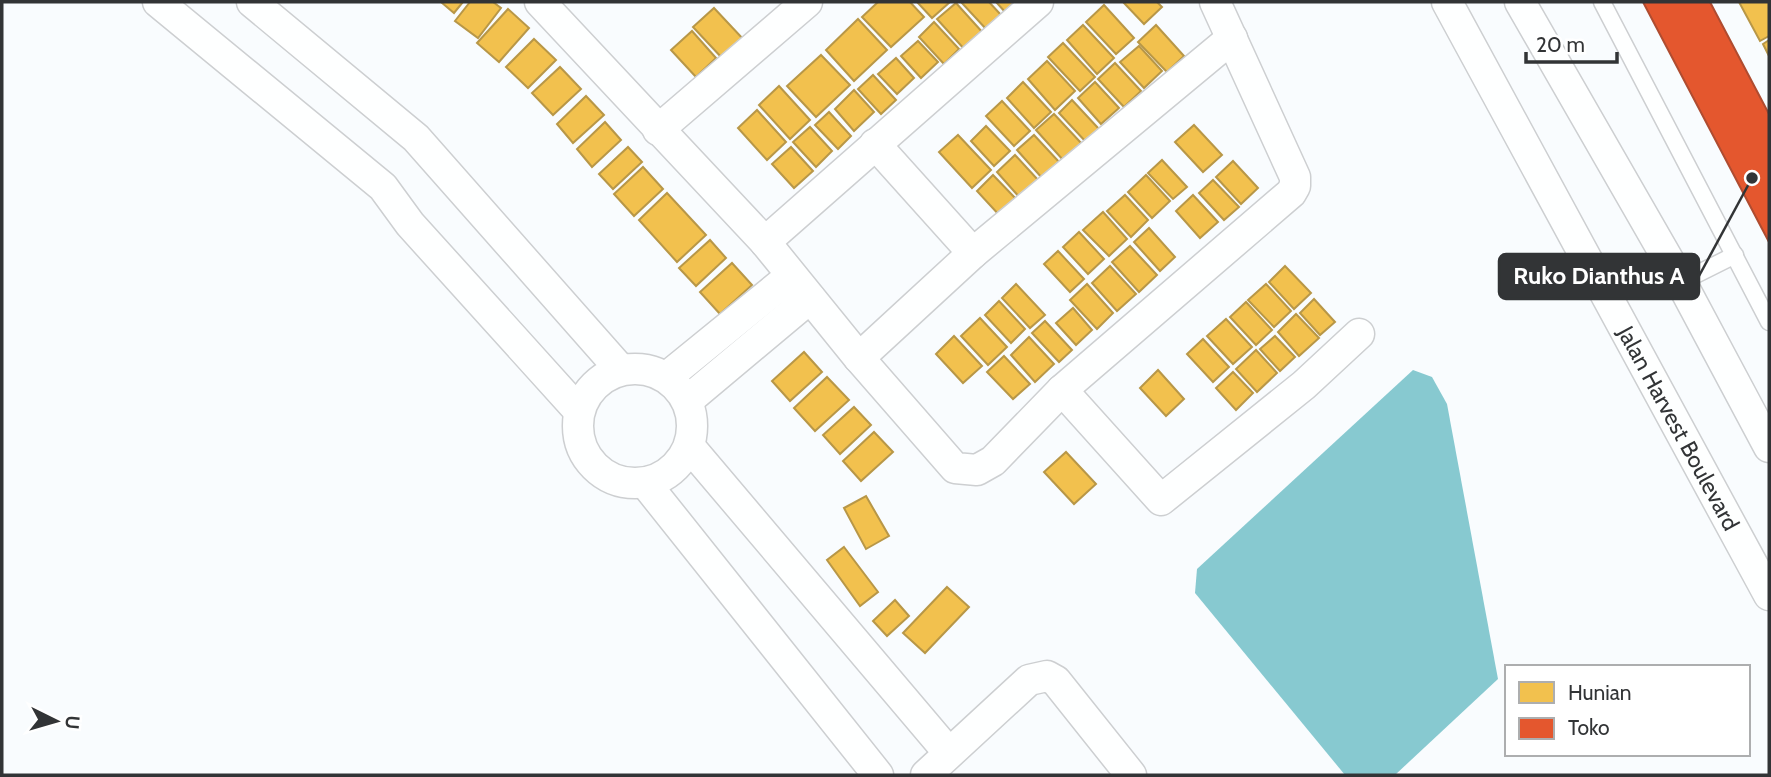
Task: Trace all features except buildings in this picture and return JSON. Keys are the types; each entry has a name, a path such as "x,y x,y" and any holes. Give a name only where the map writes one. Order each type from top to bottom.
{"street":[{"path":"158,2 383,187 410,224 578,410"},
{"path":"252,2 416,138 620,369"},
{"path":"540,2 765,242 859,358 956,468 970,470 977,470 993,461 1062,390 1291,193 1295,186 1295,177 1215,2"},
{"path":"658,130 807,2"},
{"path":"765,242 1038,2"},
{"name":"Jalan Harvest Boulevard","path":"1447,2 1769,594"},
{"path":"1529,5 1769,447"},
{"path":"859,358 973,253 1232,38"},
{"path":"875,144 973,253"},
{"path":"667,377 801,287"},
{"path":"687,401 801,287"},
{"path":"1062,390 1161,500 1304,385 1359,334"},
{"path":"644,368 667,377 679,388 687,401 693,423 689,446 672,471 646,484 617,482 592,466 578,440 578,410 594,384 620,369 644,368"},
{"path":"689,446 949,753"},
{"path":"646,484 877,775"},
{"path":"926,775 1029,680 1038,676 1047,676 1056,681 1130,775"}],"lane":[{"path":"1602,2 1769,322"},
{"path":"1681,282 1735,255"}],"water":[{"path":"1413,370 1432,377 1447,404 1498,679 1395,775 1345,775 1195,593 1197,569"}],"place":[{"name":"Ruko Dianthus A","path":"1752,178"}]}
